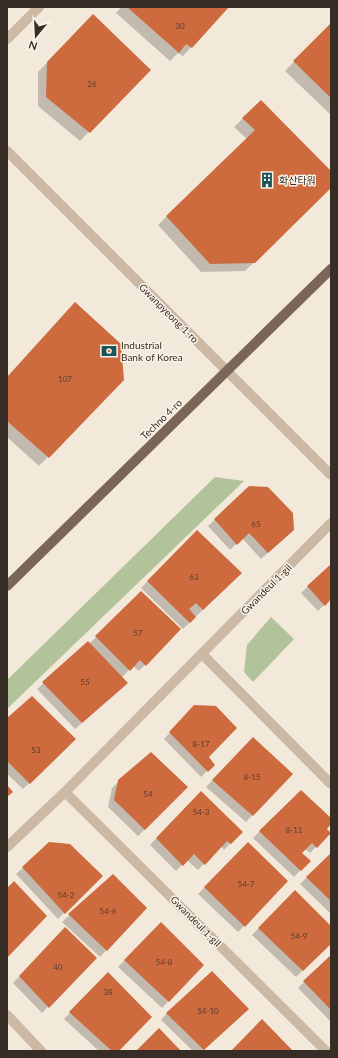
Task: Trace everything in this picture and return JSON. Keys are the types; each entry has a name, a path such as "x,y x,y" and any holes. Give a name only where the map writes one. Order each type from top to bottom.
{"main road":[{"name":"Techno 4-ro","path":"7,586 331,269"}],"street":[{"path":"7,38 39,7"},
{"name":"Gwanpyeong 1-ro","path":"7,151 331,475"},
{"name":"Gwandeul 1-gil","path":"7,847 65,792 331,523"},
{"path":"202,654 331,784"},
{"name":"Gwandeul 1-gil","path":"65,792 326,1051"},
{"path":"7,1015 41,1051"}],"green space":[{"path":"215,477 244,481 7,709 7,680"},
{"path":"271,617 294,639 253,682 244,672 247,645"}],"building":[{"path":"127,7 229,7 192,48 186,44 179,53"},
{"path":"93,14 151,70 90,133 46,97 47,62"},
{"path":"331,23 331,98 293,61"},
{"name":"화산타워","path":"261,100 331,171 331,188 255,263 210,264 166,216 255,130 242,118"},
{"path":"75,302 121,344 124,380 49,458 7,421 7,377"},
{"path":"249,486 268,487 293,513 294,530 268,553 249,533 237,545 214,519"},
{"path":"197,530 242,573 203,610 196,603 189,609 196,617 190,623 147,581"},
{"path":"331,564 331,599 325,606 307,586"},
{"path":"141,591 181,629 146,666 140,660 130,671 95,636"},
{"path":"88,641 128,683 82,723 42,682"},
{"path":"32,696 76,739 30,784 7,761 7,718"},
{"path":"194,705 216,706 237,728 209,757 215,765 208,772 169,732"},
{"path":"253,737 293,774 253,816 212,780"},
{"path":"151,752 188,787 145,830 114,800 118,780"},
{"path":"7,785 13,792 7,797"},
{"path":"301,790 331,818 331,824 327,829 331,833 317,848 312,843 302,853 311,861 301,871 259,831"},
{"path":"201,791 243,832 231,844 227,841 205,865 194,854 183,866 156,838"},
{"path":"49,842 70,844 103,876 65,914 22,867"},
{"path":"248,842 288,881 245,927 204,887"},
{"path":"331,853 331,901 306,877"},
{"path":"113,874 147,908 107,951 68,914"},
{"path":"14,881 47,916 7,958 7,888"},
{"path":"295,890 331,926 331,944 303,971 258,928"},
{"path":"161,922 204,965 169,1002 124,960"},
{"path":"65,927 97,958 49,1008 19,976"},
{"path":"331,955 331,1010 303,981"},
{"path":"212,971 249,1009 204,1050 166,1013"},
{"path":"108,972 152,1017 119,1051 112,1051 69,1012"},
{"path":"262,1019 293,1051 231,1051"},
{"path":"159,1028 181,1051 136,1051"}],"place":[{"name":"화산타워","path":"267,180"},
{"name":"Industrial Bank of Korea","path":"109,351"}]}
